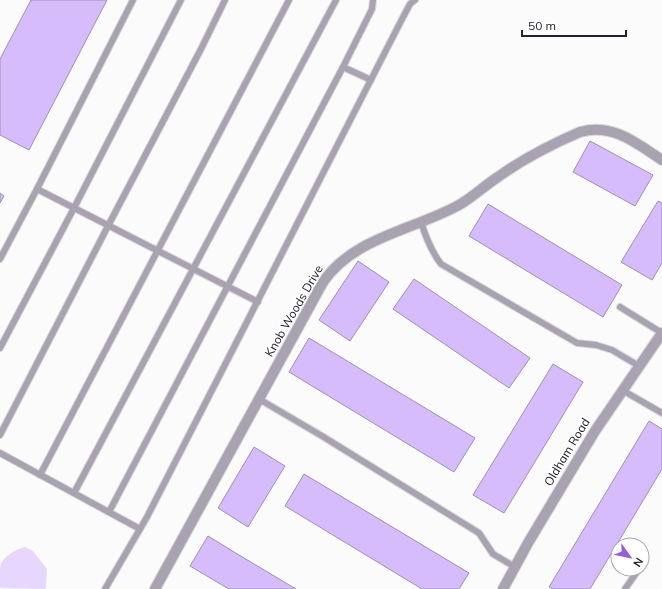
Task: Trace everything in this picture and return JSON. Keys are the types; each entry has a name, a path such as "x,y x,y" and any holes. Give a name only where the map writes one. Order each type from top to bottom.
{"street":[{"name":"Knob Woods Drive","path":"158,588 323,282 335,266 362,248 387,236 438,216 469,200 498,176 520,162 568,137 591,129 602,130 624,136 662,160"},
{"name":"Oldham Road","path":"506,588 515,566 594,431 662,333"}],"lane":[{"path":"0,259 133,0"},
{"path":"0,348 181,0"},
{"path":"40,475 289,0"},
{"path":"74,493 336,0"},
{"path":"109,512 344,67 372,9 373,0"},
{"path":"105,589 140,529 410,4 415,0"},
{"path":"0,436 194,63 222,1"},
{"path":"344,67 371,80"},
{"path":"37,189 258,302"},
{"path":"421,222 427,241 441,264 576,343 596,345 612,350 639,366"},
{"path":"620,307 662,333"},
{"path":"622,390 662,413"},
{"path":"259,399 479,534 493,554 515,566"},
{"path":"0,453 140,529"},
{"path":"625,589 633,577"}],"shaded area":[{"path":"25,547 33,551 47,569 45,589 0,587 1,563 10,554"}],"building":[{"path":"31,0 107,0 29,150 0,135 0,59"},
{"path":"590,141 653,175 635,206 573,172"},
{"path":"0,193 4,196 0,203"},
{"path":"658,201 662,203 662,263 652,280 621,262"},
{"path":"488,204 622,285 603,317 469,236"},
{"path":"358,261 389,282 350,341 319,320"},
{"path":"414,279 530,358 509,388 393,309"},
{"path":"309,338 475,438 454,472 289,372"},
{"path":"553,364 583,382 504,513 473,495"},
{"path":"649,421 662,429 662,469 621,537 610,537 610,556 590,589 553,589 549,587"},
{"path":"254,447 285,466 248,527 218,508"},
{"path":"304,474 469,573 459,589 422,589 285,506"},
{"path":"208,536 296,589 229,589 190,566"}]}
